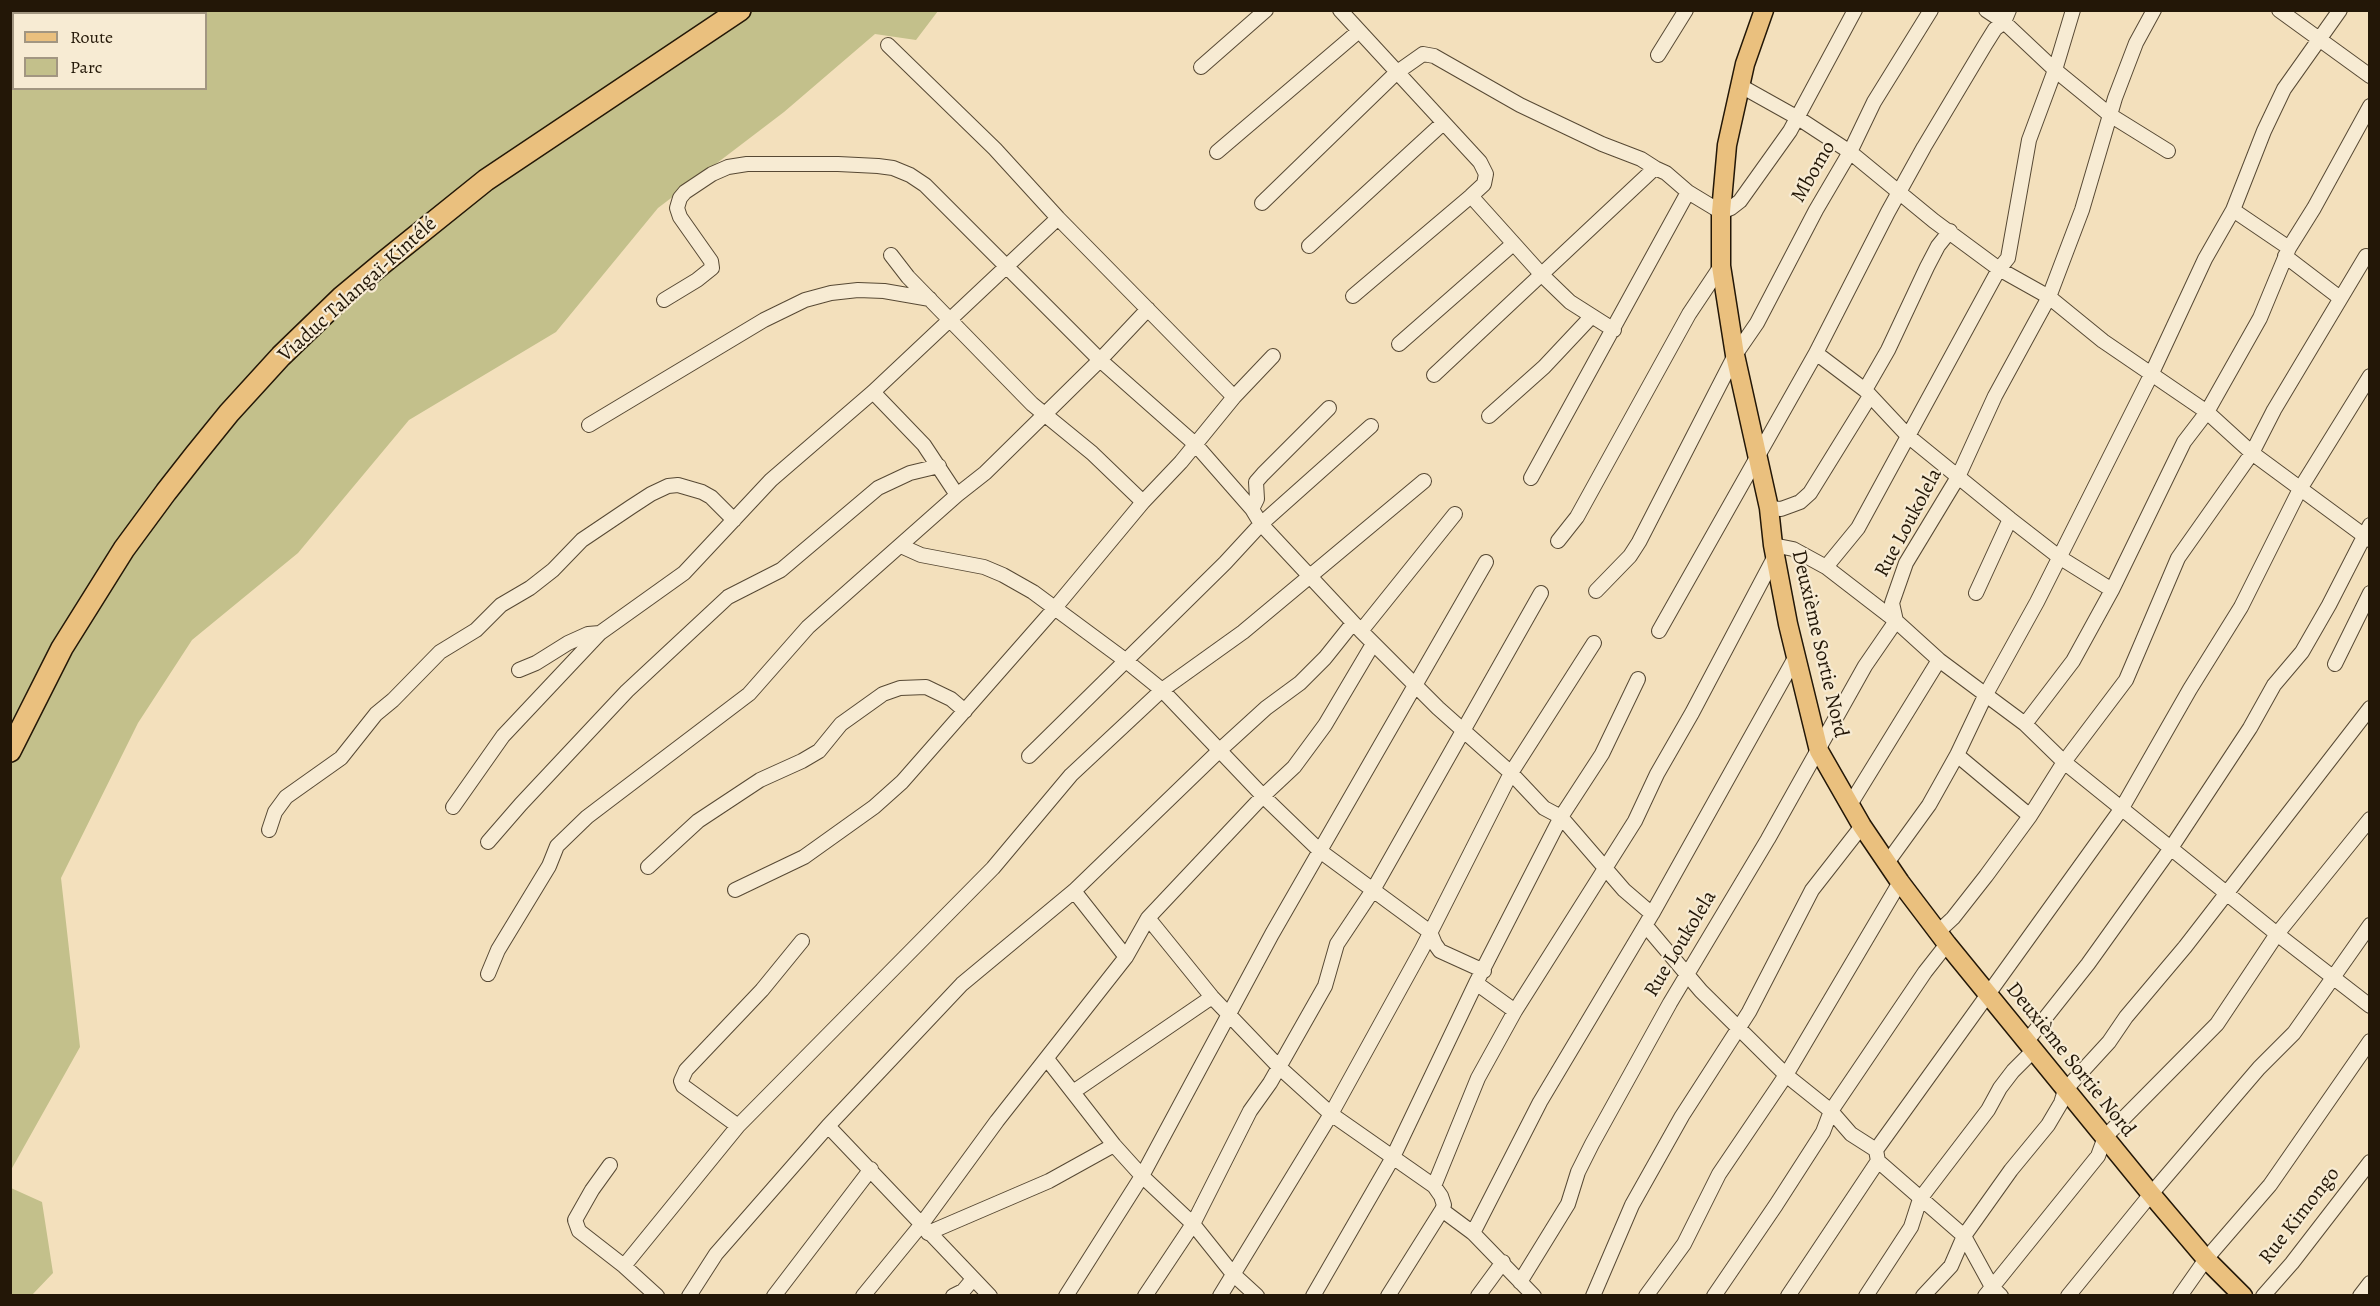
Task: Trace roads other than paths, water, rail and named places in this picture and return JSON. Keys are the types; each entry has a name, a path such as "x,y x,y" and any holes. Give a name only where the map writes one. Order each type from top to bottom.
{"highway":[{"name":"Viaduc Talangaï-Kintélé","path":"10,718 67,616 134,512 220,404 273,349 334,288 376,251 479,170 716,10"},
{"name":"Viaduc Talangaï-Kintélé","path":"10,751 62,648 141,525 229,413 281,356 375,269 486,180 740,10"}],"main road":[{"name":"Deuxième Sortie Nord","path":"1764,10 1752,39 1739,85 1727,145 1720,212 1721,266 1735,355 1769,508 1774,551 1794,658 1819,751 1851,803 1862,826 1942,938 2151,1194 2206,1259 2243,1296"}],"street":[{"path":"1201,67 1266,10"},
{"path":"1340,10 1484,168 1486,174 1484,184 1353,296"},
{"path":"1658,55 1686,10"},
{"path":"1262,202 1396,73 1423,54 1434,56 1520,105 1608,147 1641,159 1666,173 1688,192 1720,212 1740,201 1768,164 1798,118 1855,10"},
{"name":"Mbomo","path":"1596,591 1630,556 1639,542 1735,355 1757,322 1816,210 1850,152 1874,102 1931,10"},
{"path":"1986,10 2006,16 2055,70 2110,115 2168,151"},
{"path":"1826,567 1858,528 1999,269 2008,258 2029,140 2055,70 2073,10"},
{"name":"Rue Loukolela","path":"1520,1282 1568,1204 1578,1172 1592,1144 1687,975 1819,751 1865,666 1896,621 1892,603 1906,563 1958,477 1995,396 2049,297 2082,210 2110,115 2136,43 2154,10"},
{"path":"2279,10 2369,74"},
{"path":"1887,863 1918,822 1957,755 1985,696 2060,557 2151,375 2205,259 2233,210 2264,131 2284,89 2340,10"},
{"path":"1659,631 1816,354 1900,191 1984,45 2006,16"},
{"path":"1217,152 1359,31"},
{"path":"888,45 995,149 1058,218 1234,397"},
{"path":"1739,85 1798,118 1850,152 1934,221 1999,269 2049,297 2103,341 2207,412 2252,453 2300,489 2368,534 2302,652 2274,685 2250,728 2171,848 2001,1088 1988,1110 1920,1199 1911,1227 1866,1296"},
{"path":"2025,724 2073,661 2112,590 2184,442 2207,412 2260,318 2287,252 2370,106"},
{"path":"1309,246 1443,123"},
{"path":"664,300 703,277 712,268 711,261 680,217 677,208 685,192 712,174 728,167 747,164 848,164 878,166 902,171 925,185 1100,360 1195,444 1252,509 1261,524 1373,644 1511,772 1544,808 1561,817 1649,920 1687,975 1786,1075 1831,1111 1851,1134 1877,1155 1920,1199 1964,1236 1993,1293 2098,1156 2104,1137 2217,1024 2277,934 2370,819"},
{"path":"1434,375 1654,168"},
{"path":"1532,478 1688,192"},
{"path":"1470,196 1542,275 1570,302 1614,330"},
{"path":"2233,210 2340,297"},
{"path":"453,807 503,736 600,633 684,573 771,480 873,392 1058,218"},
{"path":"1769,508 1781,509 1792,505 1800,502 1810,493 1868,393 1927,267 1938,246 1950,231"},
{"path":"1399,344 1514,244"},
{"path":"891,255 950,321 1044,413 1092,453 1143,502"},
{"path":"1714,1296 1805,1160 1822,1132 1831,1111 1925,972 1953,918 2030,816 2064,762 2126,680 2178,558 2252,453 2274,410 2366,256"},
{"path":"1558,541 1577,517 1689,314 1721,266"},
{"path":"589,425 757,323 805,300 831,293 858,290 884,291 930,299"},
{"path":"488,974 498,950 549,866 557,846 587,817 749,694 808,627 985,473 1100,360 1148,309"},
{"path":"1489,416 1544,368 1591,317"},
{"path":"1816,354 1868,393 1908,436 2010,519 2060,557 2112,590"},
{"path":"735,890 804,857 874,807 902,782 1054,609 1143,502 1181,462 1234,397 1273,356"},
{"path":"1788,1296 1877,1155 1988,994 2122,808 2190,689 2241,607 2300,489 2370,376"},
{"path":"873,392 924,445 957,495"},
{"path":"1252,509 1257,499 1256,482 1329,408"},
{"path":"1029,756 1225,563 1261,524 1371,426"},
{"path":"488,842 627,691 728,597 781,570 878,488 910,473 939,466"},
{"path":"624,1266 738,1126 993,868 1071,775 1162,690 1243,632 1424,481"},
{"path":"269,830 275,812 286,797 341,758 376,714 440,652 476,630 501,605 530,588 553,570 582,540 631,507 668,486 678,485 711,497 734,520"},
{"path":"689,1296 716,1254 828,1126 962,984 1074,891 1221,749 1266,708 1300,683 1357,627 1455,514"},
{"path":"1976,594 2010,519"},
{"path":"901,546 921,555 984,567 1018,583 1125,660 1162,690 1221,749 1263,796 1320,851 1430,932 1440,951 1484,970"},
{"path":"1434,1186 1478,1078 1515,1011 1635,821 1657,774 1692,713 1774,551 1793,549 1826,567 1896,621 1939,660 2025,724 2064,762 2331,978 2370,1006"},
{"path":"1066,1296 1142,1176 1272,934 1486,562"},
{"path":"1145,1296 1193,1224 1250,1111 1279,1067 1329,977 1337,944 1373,890 1541,593"},
{"path":"2335,664 2370,593"},
{"path":"519,670 536,663 568,643 588,634 600,633"},
{"path":"1220,1296 1331,1114 1430,932 1511,772 1594,643"},
{"path":"863,1296 925,1228 997,1121 1126,957 1148,918 1263,796 1294,767 1325,725 1373,644"},
{"path":"1473,1233 1540,1102 1649,920 1794,658"},
{"path":"1851,803 1939,660"},
{"path":"1313,1296 1392,1158 1476,983 1561,817 1602,754 1638,679"},
{"path":"648,867 698,821 760,780 819,751 841,723 884,694 900,688 926,687 951,699 964,711"},
{"path":"1923,1296 1951,1266 1964,1236 2011,1170 2048,1125 2066,1090 2109,1042 2370,708"},
{"path":"1957,755 2030,816"},
{"path":"1593,1296 1632,1205 1682,1116 1739,1027 1812,890 1862,826"},
{"path":"1646,1296 1684,1244 1719,1174 1786,1075 1900,882"},
{"path":"1074,891 1126,957"},
{"path":"1148,918 1212,997 1279,1067 1331,1114 1434,1186 1442,1200 1442,1210 1388,1296"},
{"path":"2068,1296 2151,1194 2259,1068 2294,1033 2370,925"},
{"path":"738,1126 683,1086 681,1081 686,1070 762,990 802,941"},
{"path":"1476,983 1515,1011"},
{"path":"1073,1092 1212,997"},
{"path":"2180,1296 2206,1259 2270,1185 2370,1041"},
{"path":"1047,1059 1114,1145 1142,1176 1193,1224 1233,1274 1257,1296"},
{"path":"828,1126 990,1296"},
{"path":"925,1228 1049,1181 1114,1145"},
{"name":"Rue Kimongo","path":"2263,1296 2292,1263 2370,1162"},
{"path":"610,1165 575,1220 579,1231 624,1266 657,1296"},
{"path":"774,1296 871,1169"},
{"path":"1442,1210 1473,1233 1534,1296"},
{"path":"1478,1296 1503,1262"},
{"path":"953,1296 963,1291 973,1279"},
{"path":"2360,1296 2370,1283"}]}
